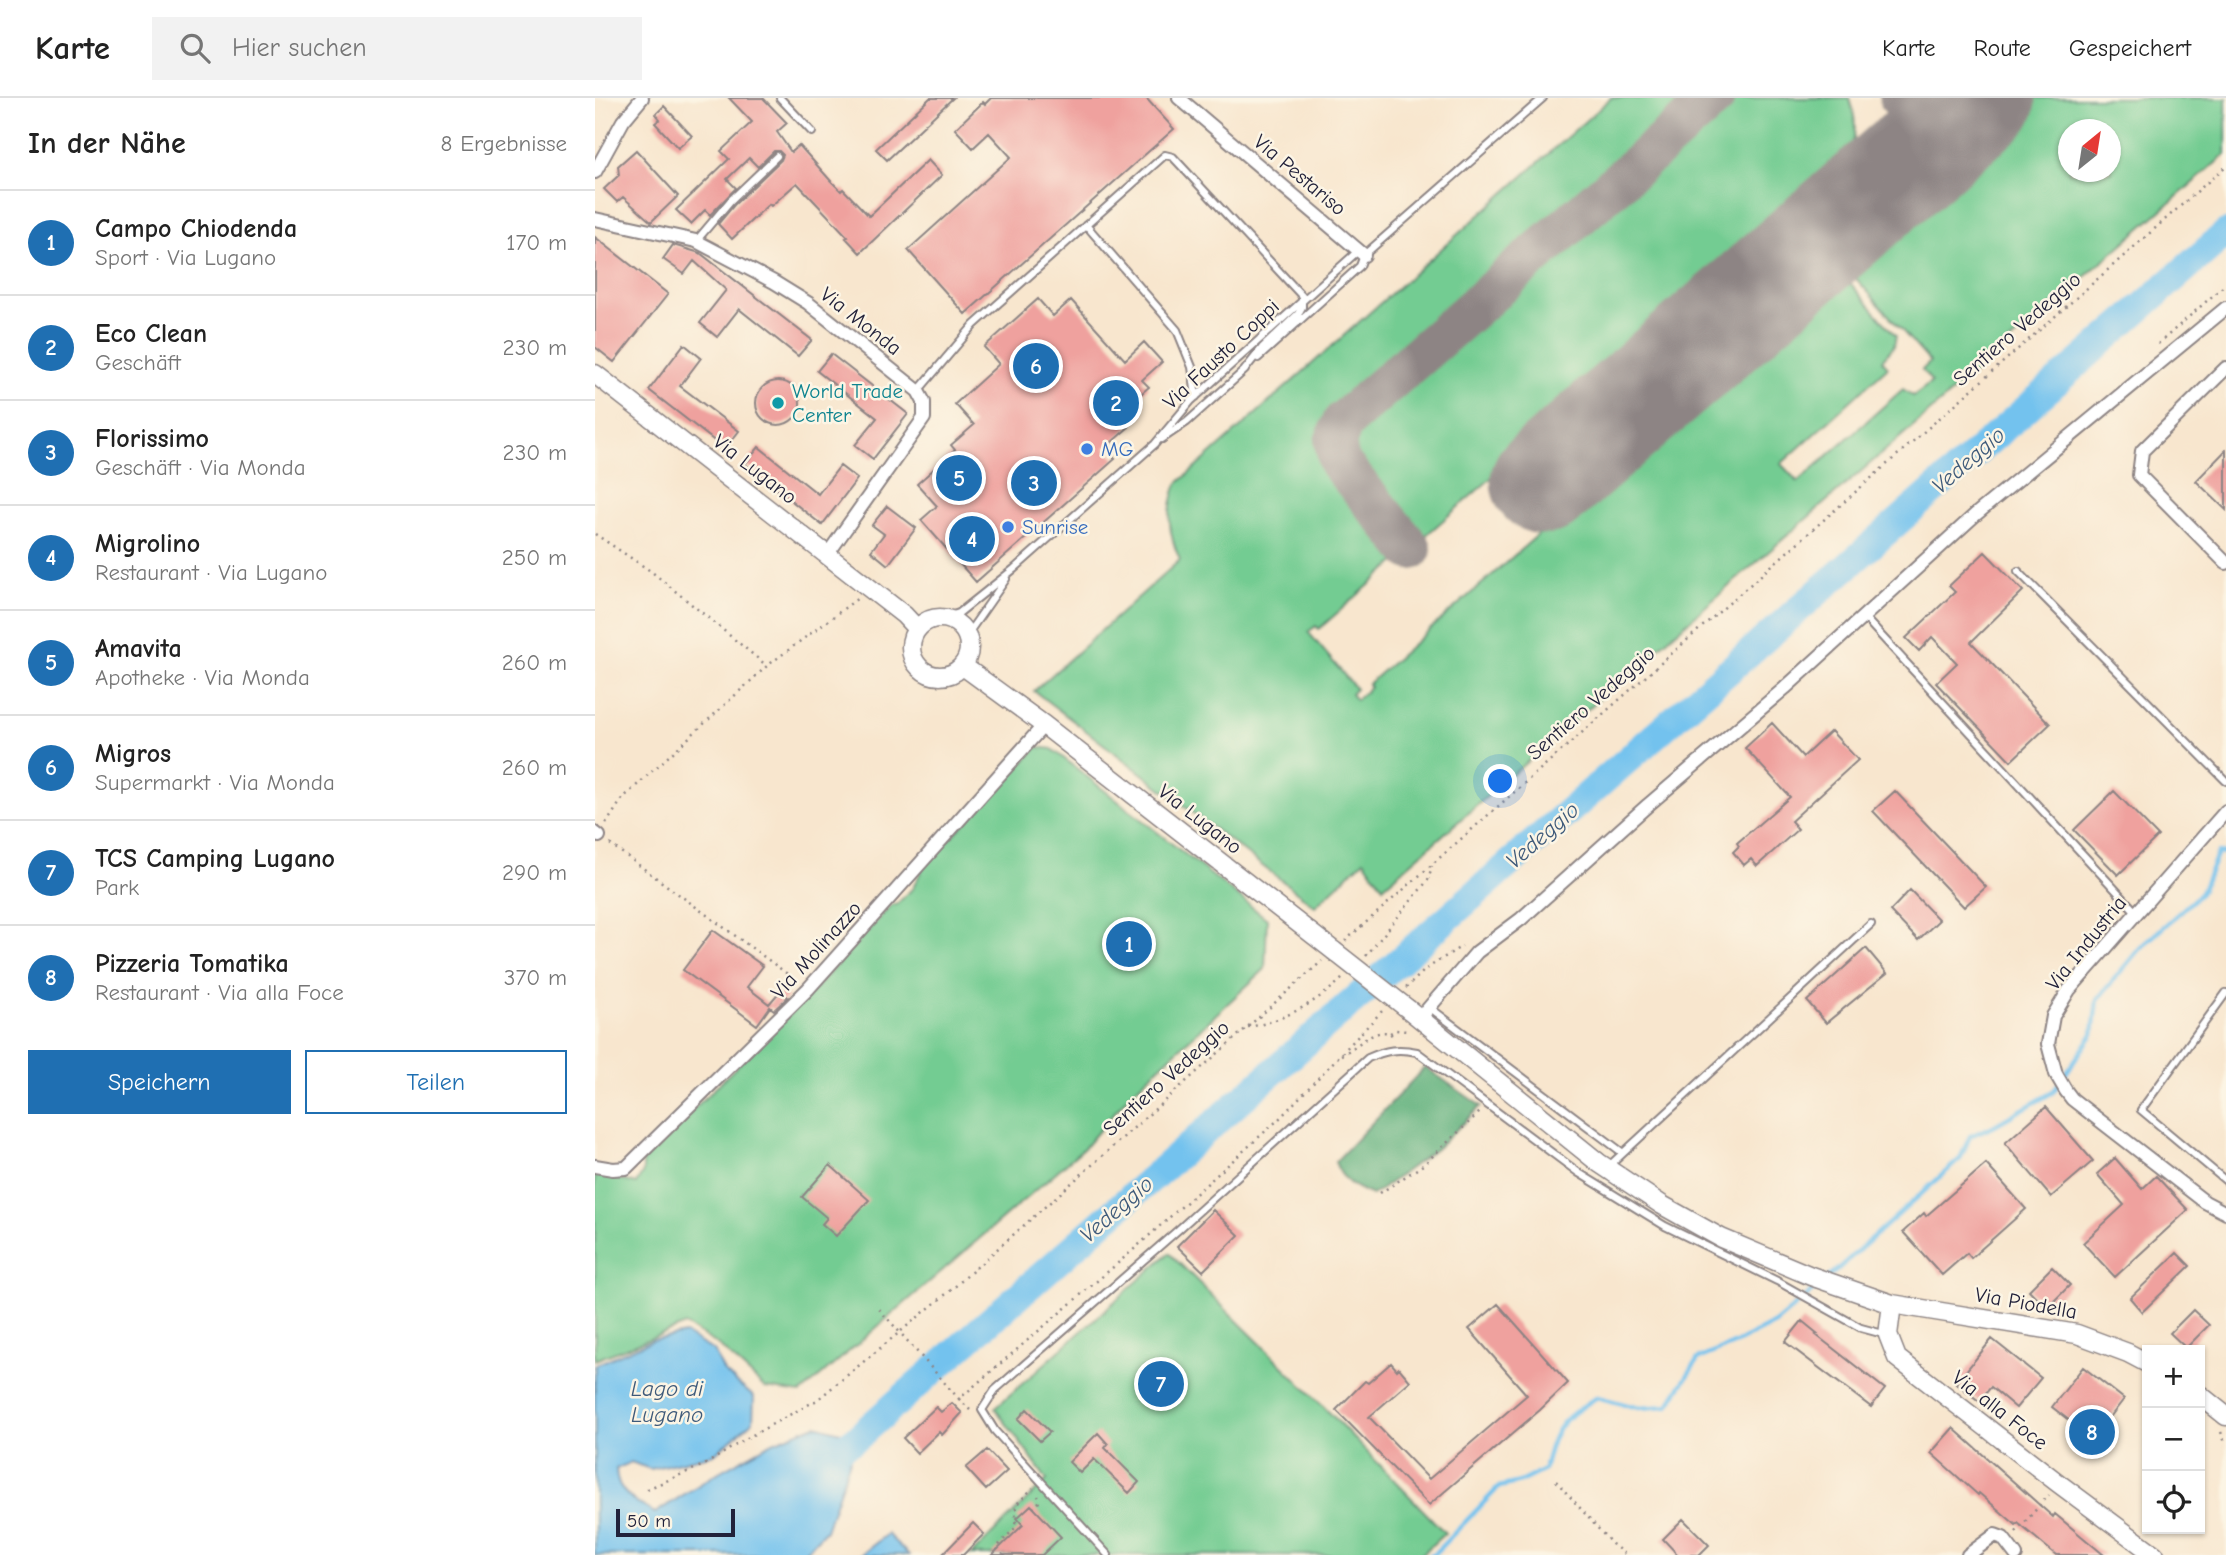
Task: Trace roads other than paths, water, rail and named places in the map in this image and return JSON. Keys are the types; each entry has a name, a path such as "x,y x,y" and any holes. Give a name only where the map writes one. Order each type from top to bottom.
{"main road":[{"name":"Via Lugano","path":"598,382 827,555 904,615 917,629"},
{"path":"944,618 954,621 967,635 969,651 963,666 955,673 936,677 918,667 911,649 917,629 934,619 944,618"},
{"name":"Via Lugano","path":"963,666 1044,725 1333,951 1414,1008 1606,1168"},
{"name":"Via Piodella","path":"1606,1168 1662,1205 1721,1238 1835,1285 1892,1304 2077,1334 2142,1360"},
{"path":"1888,1335 1892,1304"},
{"name":"Via alla Foce","path":"1888,1335 1897,1358 2155,1555"},
{"path":"2205,1399 2226,1416"}],"street":[{"path":"595,172 623,121 642,98"},
{"name":"Via Pestariso","path":"1179,98 1362,252"},
{"name":"Via Monda","path":"595,219 696,241 774,282 808,303 918,391"},
{"path":"1414,1008 1477,952 1521,919 1648,805 1785,688 1975,515 2226,308"},
{"path":"2226,368 2142,451 2139,475 2226,563"},
{"path":"827,555 924,418 924,402 918,391"},
{"name":"Via Molinazzo","path":"595,1166 613,1170 626,1168 808,989 1044,725"},
{"name":"Via Industria","path":"2226,811 2069,990 2053,1016 2048,1044 2056,1073 2072,1099 2205,1202 2226,1213"},
{"path":"1968,1555 1995,1535 2007,1542 2016,1555"}],"lane":[{"path":"780,98 812,131"},
{"name":"Via Fausto Coppi","path":"944,618 959,613 1014,569 1155,444 1196,397 1303,301 1543,98"},
{"path":"918,391 974,325 1161,157 1171,155 1299,292 1303,301 1298,314 1262,348 1243,372"},
{"path":"696,241 730,201 778,156"},
{"path":"1086,225 1177,330 1192,367 1196,397"},
{"path":"1155,444 1187,422 1360,266 1362,252"},
{"name":"Via Fausto Coppi","path":"967,635 992,596 1014,569"},
{"path":"2018,571 2226,781"},
{"path":"1863,616 2136,912"},
{"path":"1606,1168 1871,924"},
{"path":"2226,993 2141,1110 2226,1181"},
{"path":"1414,1008 1623,1153"},
{"path":"1108,1555 995,1431 982,1410 995,1390 1369,1058 1399,1049 1417,1052 1580,1173 1665,1226 1796,1291 1861,1328 1888,1335"}],"water":[{"name":"Lago di Lugano","path":"685,1334 714,1351 724,1372 754,1397 753,1421 714,1454 650,1469 631,1462 616,1469 619,1485 634,1501 655,1513 719,1472 773,1442 816,1425 858,1437 826,1530 802,1555 595,1555 595,1365 653,1340"},
{"path":"887,1534 909,1555 861,1555"}],"waterway":[{"name":"Vedeggio","path":"826,1458 858,1437 2226,233"},
{"path":"1829,1277 1960,1159 1970,1136 2053,1092 2093,1034 2097,1000 2140,948 2201,893 2218,853 2226,854"},
{"path":"1430,1555 1499,1487 1520,1482 1544,1470 1560,1426 1584,1405 1597,1397 1639,1408 1668,1406 1698,1359 1775,1323 1820,1285"}],"place":[{"name":"Migros","path":"1036,366"},
{"name":"World Trade Center","path":"778,403"},
{"name":"Eco Clean","path":"1116,403"},
{"name":"MG","path":"1087,449"},
{"name":"Amavita","path":"959,478"},
{"name":"Florissimo","path":"1034,483"},
{"name":"Sunrise","path":"1008,527"},
{"name":"Migrolino","path":"972,539"},
{"name":"Campo Chiodenda","path":"1129,944"},
{"name":"TCS Camping Lugano","path":"1161,1384"},
{"name":"Pizzeria Tomatika","path":"2092,1432"}]}
